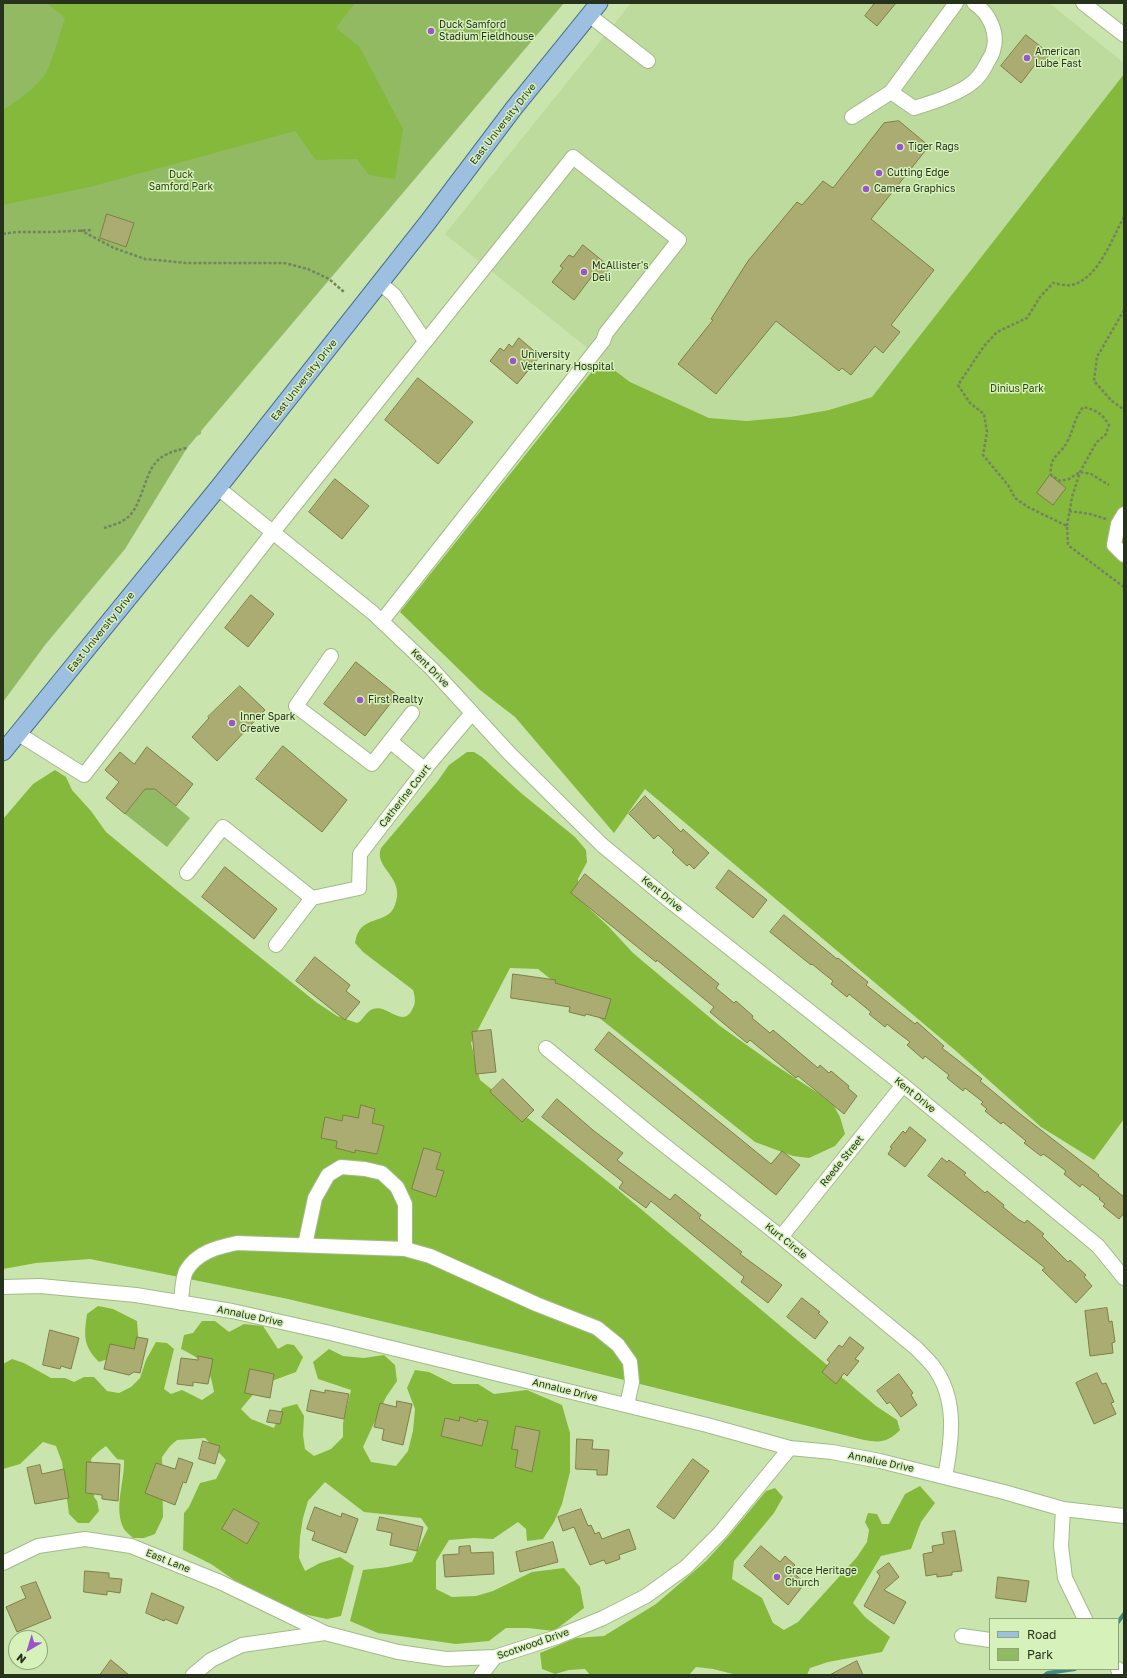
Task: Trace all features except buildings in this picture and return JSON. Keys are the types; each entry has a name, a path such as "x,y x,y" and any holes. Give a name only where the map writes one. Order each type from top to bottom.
{"main road":[{"name":"East University Drive","path":"3,752 218,488 380,283 514,108 594,9"}],"street":[{"path":"852,117 892,92 956,3"},
{"path":"892,92 914,108 959,90 973,82 982,72 994,50 992,25 986,14 974,3"},
{"path":"1083,3 1124,35"},
{"path":"594,9 648,60"},
{"path":"18,733 84,775 272,532 572,157 679,240 606,333 603,341 382,621"},
{"path":"380,283 394,294 425,341"},
{"name":"Kent Drive","path":"218,488 382,621 431,668 509,753 602,845 665,897 903,1084 1098,1246 1124,1278"},
{"path":"1121,519 1114,545 1124,555"},
{"path":"331,656 296,706 372,764 412,713"},
{"name":"Catherine Court","path":"312,898 359,888 360,854 425,770 472,713"},
{"path":"390,741 425,770"},
{"path":"187,874 223,827 312,898 276,945"},
{"name":"Kurt Circle","path":"546,1048 916,1348 933,1367 942,1382 948,1400 952,1430 951,1446 945,1477"},
{"name":"Reede Street","path":"781,1237 903,1084"},
{"path":"305,1245 315,1198 328,1175 341,1167 365,1169 382,1173 397,1187 405,1204 405,1249"},
{"path":"180,1303 186,1272 197,1258 213,1248 237,1243 364,1246 405,1249 430,1256 536,1304 597,1328 618,1344 630,1362 632,1382 627,1405"},
{"name":"Annalue Drive","path":"3,1287 40,1286 136,1295 232,1311 326,1332 707,1424 790,1448 832,1452 880,1461 1063,1509 1124,1516"},
{"name":"Scotwood Drive","path":"193,1675 211,1660 242,1645 325,1634 398,1652 446,1659 495,1657 557,1637 603,1618 646,1596 686,1568 720,1533 790,1448"},
{"path":"1063,1509 1061,1546 1065,1578 1085,1618"},
{"name":"East Lane","path":"3,1563 38,1546 85,1539 131,1546 220,1582 325,1634"},
{"path":"962,1636 989,1640"},
{"path":"481,1675 495,1657"}],"path":[{"path":"1067,526 1015,498 1008,485 983,455 987,432 984,414 970,403 958,385 984,346 997,332 1027,318 1040,297 1053,283 1070,286 1081,282 1095,268 1109,248 1124,217"},
{"path":"80,230 114,248 145,259 206,264 284,263 308,269 329,279 344,292"},
{"path":"3,234 16,232 93,230"},
{"path":"1124,310 1097,357 1094,381 1112,401 1124,410"},
{"path":"1109,485 1091,474 1080,472 1069,479 1060,481 1051,475 1050,466 1054,457 1067,443 1076,417 1083,407 1095,410 1103,415 1109,425 1106,434 1096,443 1080,472 1069,510 1067,526 1068,545 1124,587"},
{"path":"104,528 122,521 130,515 136,506 149,470 155,462 171,451 187,448"},
{"path":"1069,510 1121,519"}],"shaded area":[{"path":"631,3 1049,3 1124,63 1124,74 872,397 829,410 790,417 747,421 709,418 630,382 445,234"}],"green space":[{"name":"Duck Samford Park","path":"3,3 564,3 201,431 201,434 197,436 187,448 125,549 45,645 3,702"},
{"path":"47,3 355,3 336,28 359,46 403,129 395,179 369,175 357,159 316,160 295,131 90,187 3,205 3,110 27,93 44,76 52,58 65,18"},
{"name":"Dinius Park","path":"1124,74 1124,1119 1094,1160 1041,1127 956,1051 645,789 614,833 515,717 480,690 400,612 601,360 630,382 709,418 747,421 790,417 829,410 872,397"},
{"path":"467,752 474,752 482,757 521,793 575,837 586,850 587,862 578,879 580,900 608,926 633,953 720,1026 818,1093 834,1106 840,1117 845,1134 835,1146 809,1158 793,1156 755,1142 538,969 510,968 471,1043 480,1080 617,1189 876,1406 897,1420 900,1430 892,1437 884,1441 864,1440 520,1354 288,1299 90,1259 36,1263 3,1269 3,819 33,784 55,770 66,777 72,790 91,811 106,832 316,1002 337,1016 357,1023 373,1009 379,1008 400,1017 405,1017 414,1006 415,999 413,990 363,952 355,943 358,933 362,927 386,916 391,912 395,905 397,895 396,887 381,861 381,848 437,782 449,765"},
{"path":"145,789 155,789 190,818 167,847 125,814"},
{"path":"98,1306 113,1309 137,1321 139,1346 129,1352 99,1362 87,1346 85,1335 87,1314"},
{"path":"202,1321 215,1321 229,1332 244,1324 263,1326 278,1349 287,1344 294,1345 303,1357 296,1372 261,1385 241,1409 251,1419 274,1428 282,1408 297,1404 304,1416 303,1435 305,1449 314,1456 331,1449 343,1437 343,1423 351,1390 318,1379 313,1362 329,1349 343,1356 364,1358 384,1355 395,1365 397,1381 386,1397 363,1447 371,1462 396,1466 408,1451 413,1431 415,1409 407,1388 415,1370 429,1372 453,1384 478,1384 494,1394 527,1390 562,1405 570,1433 570,1472 562,1504 554,1522 543,1539 527,1541 526,1529 518,1522 493,1539 474,1538 449,1540 436,1561 436,1589 452,1597 476,1596 493,1591 532,1572 564,1568 580,1587 584,1608 554,1631 528,1628 506,1628 489,1641 456,1644 378,1633 350,1621 363,1570 412,1562 428,1528 421,1518 364,1512 325,1482 308,1501 300,1537 299,1558 305,1571 320,1563 340,1557 354,1566 341,1616 327,1619 294,1612 234,1580 211,1564 183,1550 184,1513 189,1507 200,1483 216,1479 226,1460 205,1438 177,1440 170,1446 162,1457 163,1517 155,1534 144,1538 133,1538 124,1529 121,1521 119,1504 124,1460 117,1459 106,1446 91,1459 94,1497 97,1501 99,1511 89,1523 78,1523 69,1514 62,1462 56,1446 43,1442 20,1464 3,1469 3,1364 12,1359 24,1363 51,1378 65,1378 74,1382 84,1377 94,1377 107,1391 119,1393 131,1387 140,1378 146,1360 156,1342 167,1343 174,1349 164,1389 171,1394 182,1390 202,1400 214,1392 208,1370 205,1365 195,1357 181,1349 184,1335 193,1333"},
{"path":"920,1486 935,1503 921,1522 911,1549 881,1556 853,1603 865,1617 890,1637 882,1652 828,1662 810,1668 807,1675 737,1675 713,1669 696,1667 689,1675 590,1675 585,1669 569,1670 555,1674 542,1669 540,1653 576,1638 604,1636 656,1604 706,1561 766,1491 775,1488 783,1497 774,1513 734,1561 732,1579 762,1598 773,1623 784,1630 798,1622 857,1557 867,1542 869,1530 865,1522 868,1513 877,1514 882,1524 889,1524 905,1494"}],"waterway":[{"path":"1119,1621 1124,1614"},
{"path":"1045,1675 1048,1673 1068,1670"}],"place":[{"name":"Duck Samford Stadium Fieldhouse","path":"431,31"},
{"name":"American Lube Fast","path":"1027,58"},
{"name":"Tiger Rags","path":"900,147"},
{"name":"Cutting Edge","path":"879,173"},
{"name":"Camera Graphics","path":"866,189"},
{"name":"McAllister's Deli","path":"584,272"},
{"name":"University Veterinary Hospital","path":"513,361"},
{"name":"First Realty","path":"360,700"},
{"name":"Inner Spark Creative","path":"232,723"},
{"name":"Grace Heritage Church","path":"777,1577"}]}
